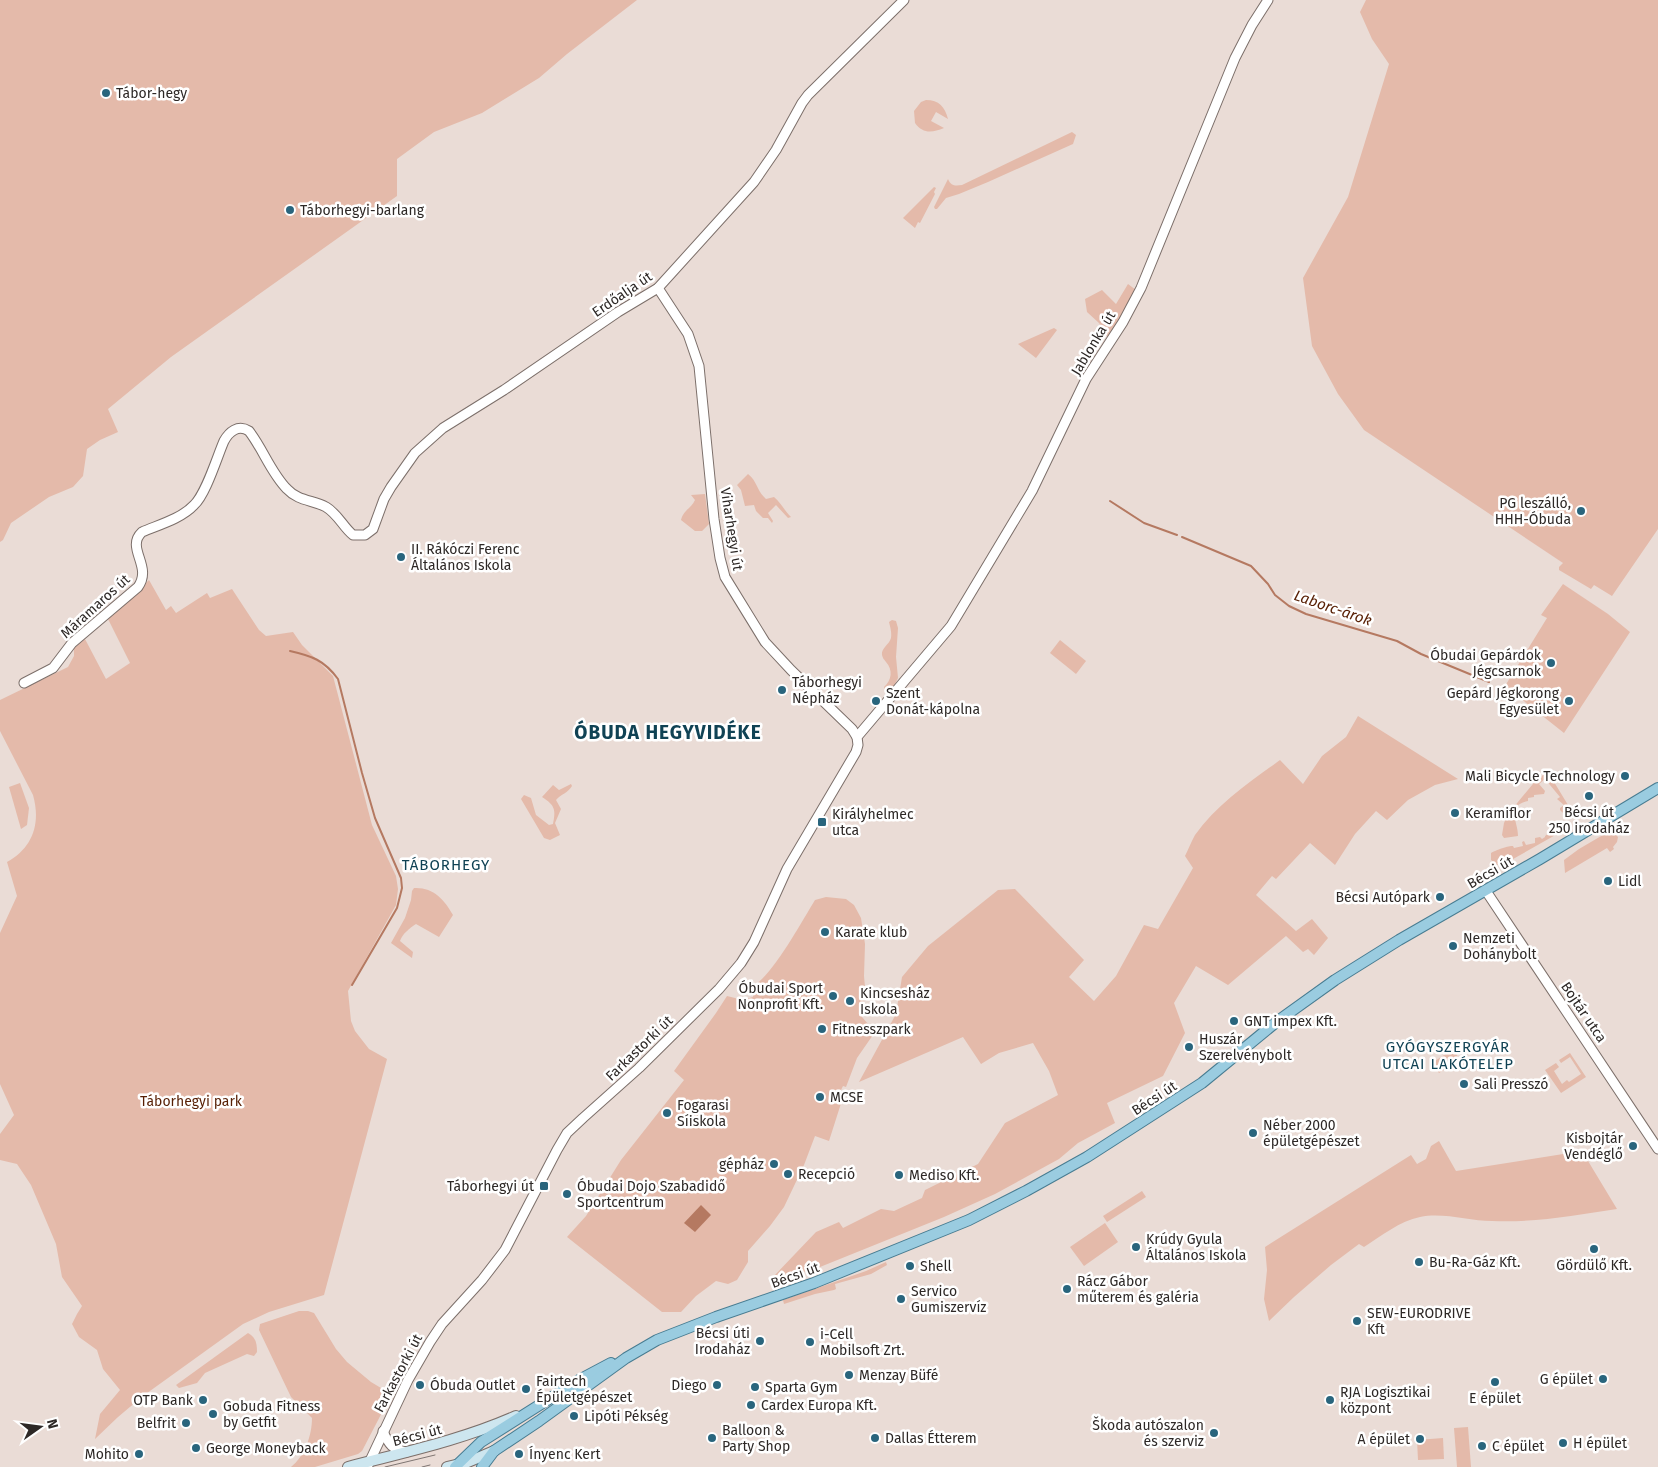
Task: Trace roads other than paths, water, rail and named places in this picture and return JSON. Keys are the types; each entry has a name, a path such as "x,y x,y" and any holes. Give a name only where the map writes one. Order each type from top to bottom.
{"main road":[{"name":"Bécsi út","path":"453,1466 494,1451 626,1358 657,1340 696,1324 814,1283 969,1220 1087,1157 1199,1086 1276,1023 1335,980 1399,940 1658,788"},
{"name":"Bécsi út","path":"350,1467 369,1465 488,1428 537,1406 608,1364 626,1358"},
{"path":"453,1466 481,1442 537,1406"},
{"path":"482,1467 494,1451"}],"street":[{"name":"Erdőalja út","path":"240,428 245,428 252,435 281,482 292,494 328,508 353,535 369,533 376,523 391,487 415,453 443,428 504,390 618,312 658,288 754,182 808,95 904,0"},
{"name":"Jablonka út","path":"905,679 951,626 1032,491 1086,379 1123,322 1141,288 1235,58 1252,25 1268,0"},
{"name":"Viharhegyi út","path":"658,288 688,334 698,366 714,519 725,577 765,642 857,737"},
{"name":"Máramaros út","path":"24,683 53,668 72,643 138,588 142,582 143,574 135,546 138,536 142,532 180,515 194,506 202,493 228,434 240,428"},
{"name":"Farkastorki út","path":"369,1465 408,1380 435,1333 482,1280 505,1250 557,1150 568,1134 583,1118 639,1068 719,989 741,962 754,942 787,869 856,752 858,746 857,737 905,679"},
{"name":"Bojtár utca","path":"1486,890 1658,1149"},
{"name":"Farkastorki út","path":"383,1432 391,1446 396,1450 407,1452"}],"waterway":[{"name":"Laborc-árok","path":"1110,501 1144,523 1177,535"},
{"name":"Laborc-árok","path":"1182,537 1251,566 1268,584 1275,595 1289,606 1306,614 1397,641 1421,654 1489,682"},
{"path":"290,651 317,660 328,667 338,679 375,818 401,878 402,888 397,908 352,985"}],"tram line":[{"path":"385,1467 435,1455"},
{"path":"422,1467 430,1465"}],"place":[{"name":"Tábor-hegy","path":"106,93"},
{"name":"Táborhegyi-barlang","path":"290,210"},
{"name":"PG leszálló, HHH-Óbuda","path":"1581,511"},
{"name":"II. Rákóczi Ferenc Általános Iskola","path":"401,557"},
{"name":"Óbudai Gepárdok Jégcsarnok","path":"1551,663"},
{"name":"Táborhegyi Népház","path":"782,690"},
{"name":"Szent Donát-kápolna","path":"876,701"},
{"name":"Gepárd Jégkorong Egyesület","path":"1569,701"},
{"name":"Mali Bicycle Technology","path":"1625,776"},
{"name":"Bécsi út 250 irodaház","path":"1589,796"},
{"name":"Keramiflor","path":"1455,813"},
{"name":"Királyhelmec utca","path":"822,822"},
{"name":"Lidl","path":"1608,881"},
{"name":"Bécsi Autópark","path":"1440,897"},
{"name":"Karate klub","path":"825,932"},
{"name":"Nemzeti Dohánybolt","path":"1453,946"},
{"name":"Óbudai Sport Nonprofit Kft.","path":"833,996"},
{"name":"Kincsesház Iskola","path":"850,1001"},
{"name":"GNT impex Kft.","path":"1234,1021"},
{"name":"Fitnesszpark","path":"822,1029"},
{"name":"Huszár Szerelvénybolt","path":"1189,1047"},
{"name":"Sali Presszó","path":"1464,1084"},
{"name":"MCSE","path":"820,1097"},
{"name":"Fogarasi Síiskola","path":"667,1113"},
{"name":"Néber 2000 épületgépészet","path":"1253,1133"},
{"name":"Kisbojtár Vendéglő","path":"1633,1146"},
{"name":"gépház","path":"774,1164"},
{"name":"Recepció","path":"788,1174"},
{"name":"Mediso Kft.","path":"899,1175"},
{"name":"Táborhegyi út","path":"544,1186"},
{"name":"Óbudai Dojo Szabadidő Sportcentrum","path":"567,1194"},
{"name":"Krúdy Gyula Általános Iskola","path":"1136,1247"},
{"name":"Gördülő Kft.","path":"1594,1249"},
{"name":"Bu-Ra-Gáz Kft.","path":"1419,1262"},
{"name":"Shell","path":"910,1266"},
{"name":"Rácz Gábor műterem és galéria","path":"1067,1289"},
{"name":"Servico Gumiszervíz","path":"901,1299"},
{"name":"SEW-EURODRIVE Kft","path":"1357,1321"},
{"name":"Bécsi úti Irodaház","path":"760,1341"},
{"name":"i-Cell Mobilsoft Zrt.","path":"810,1342"},
{"name":"Menzay Büfé","path":"849,1375"},
{"name":"G épület","path":"1603,1379"},
{"name":"E épület","path":"1495,1382"},
{"name":"Óbuda Outlet","path":"420,1385"},
{"name":"Diego","path":"717,1385"},
{"name":"Sparta Gym","path":"755,1387"},
{"name":"Fairtech Épületgépészet","path":"526,1389"},
{"name":"OTP Bank","path":"203,1400"},
{"name":"RJA Logisztikai központ","path":"1330,1400"},
{"name":"Cardex Europa Kft.","path":"751,1405"},
{"name":"Gobuda Fitness by Getfit","path":"213,1414"},
{"name":"Lipóti Pékség","path":"574,1416"},
{"name":"Belfrit","path":"186,1423"},
{"name":"Škoda autószalon és szerviz","path":"1214,1433"},
{"name":"Balloon & Party Shop","path":"712,1438"},
{"name":"Dallas Étterem","path":"875,1438"},
{"name":"A épület","path":"1420,1439"},
{"name":"H épület","path":"1563,1443"},
{"name":"C épület","path":"1482,1446"},
{"name":"George Moneyback","path":"196,1448"},
{"name":"Mohito","path":"139,1454"},
{"name":"Ínyenc Kert","path":"519,1454"}],"district":[{"name":"ÓBUDA HEGYVIDÉKE","path":"668,732"},
{"name":"TÁBORHEGY","path":"446,865"},
{"name":"GYÓGYSZERGYÁR UTCAI LAKÓTELEP","path":"1448,1056"}],"park label":[{"name":"Táborhegyi park","path":"191,1101"}]}
